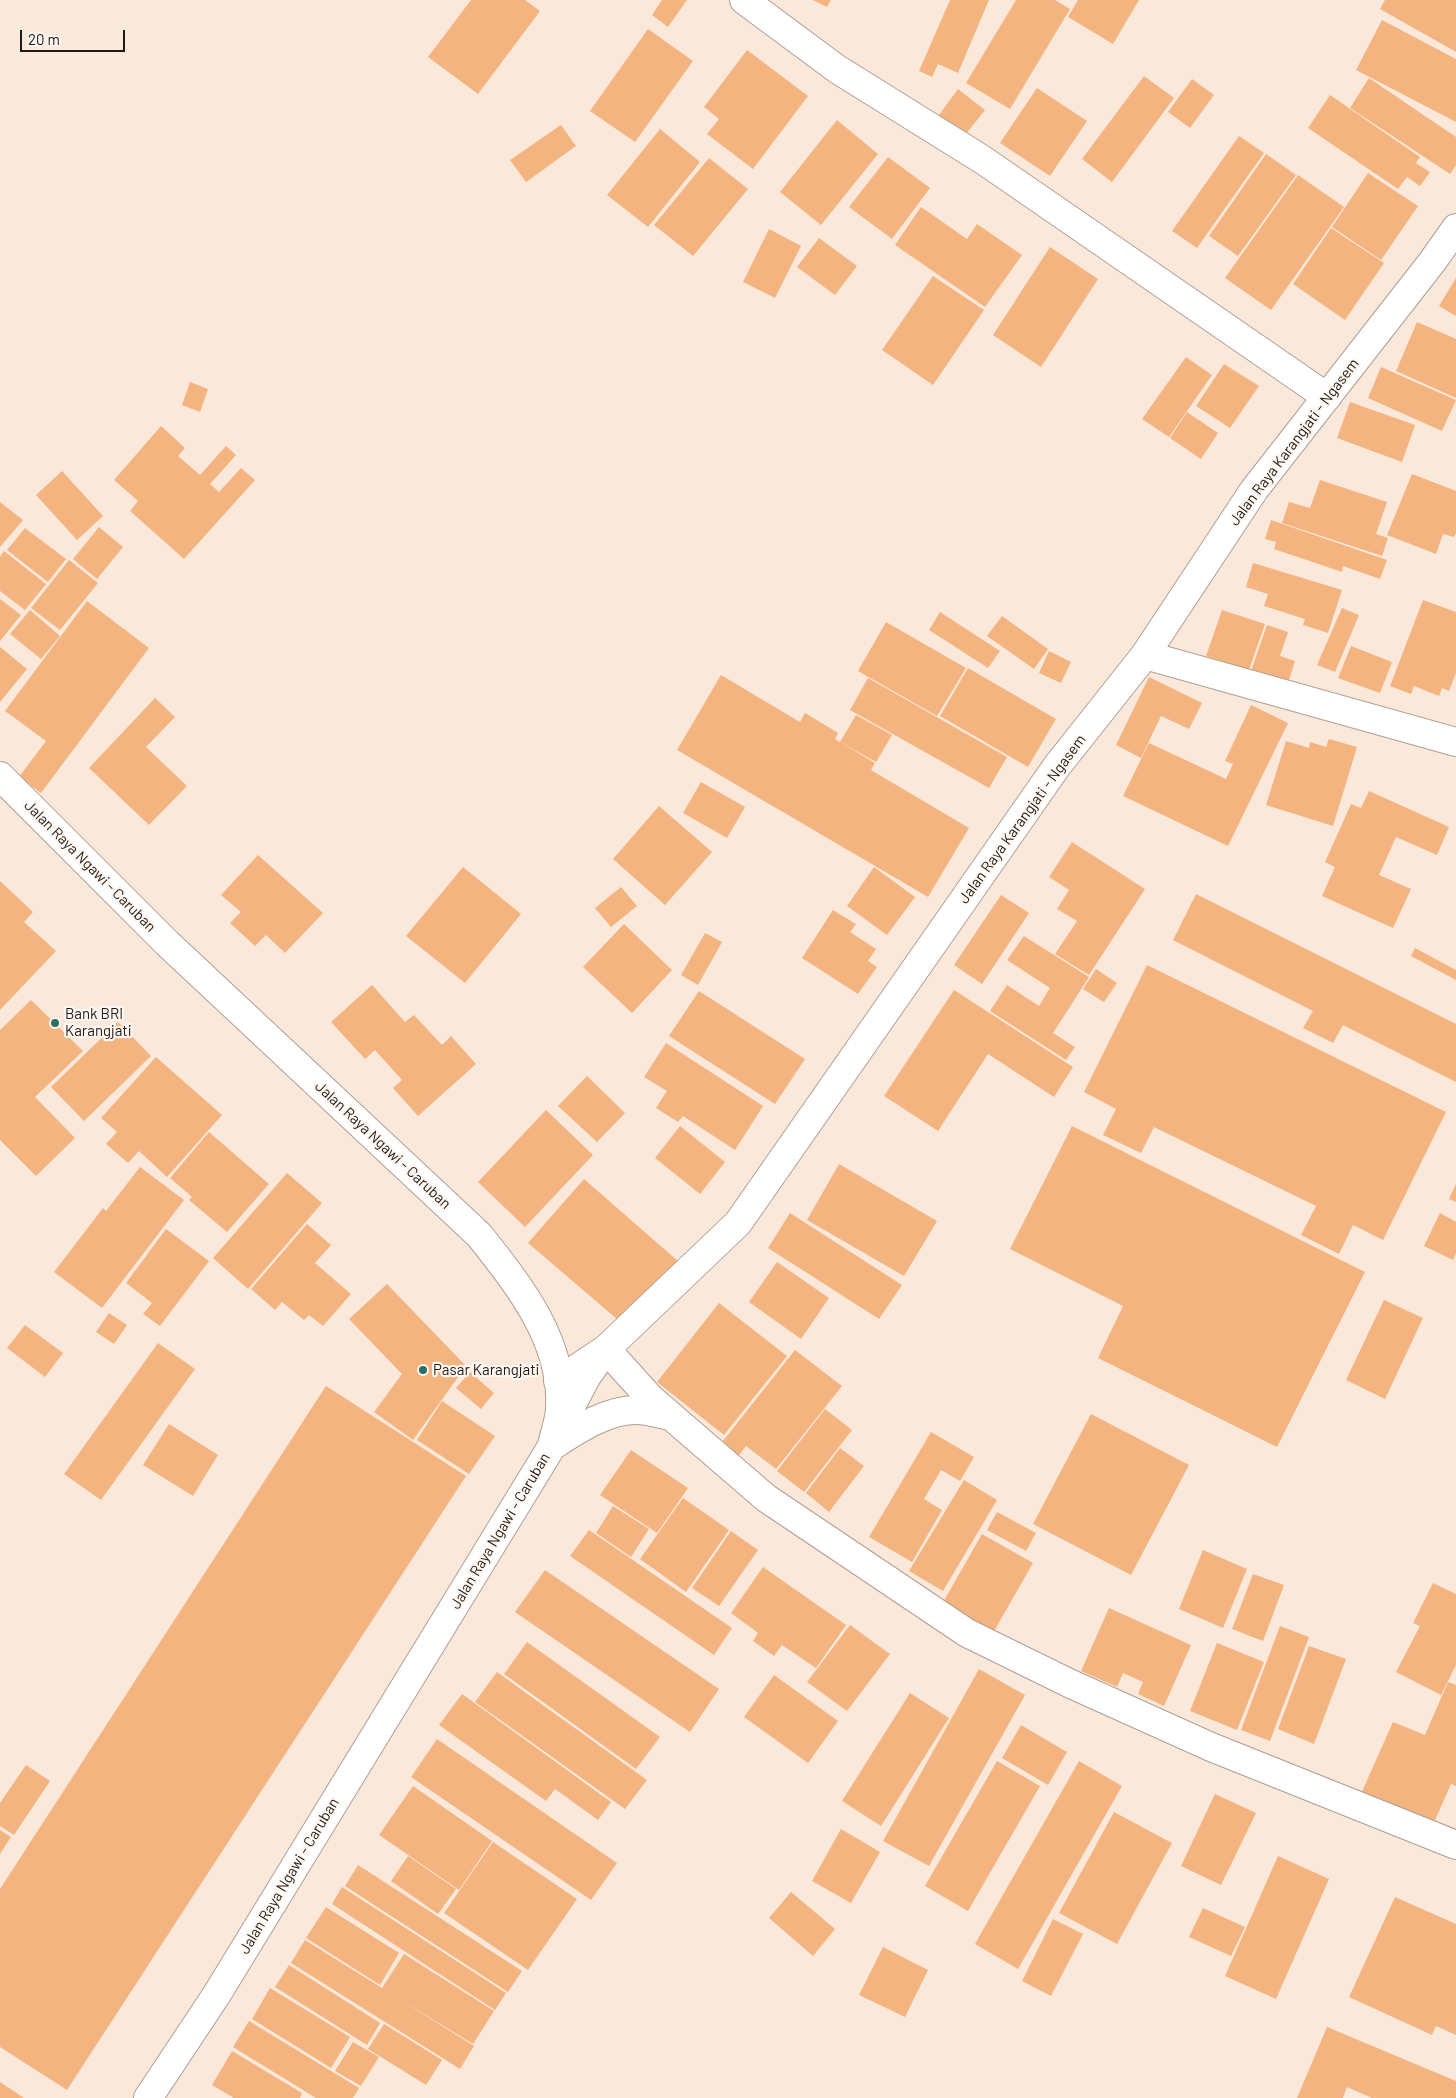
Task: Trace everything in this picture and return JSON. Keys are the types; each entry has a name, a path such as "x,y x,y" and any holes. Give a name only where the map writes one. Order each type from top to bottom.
{"main road":[{"path":"744,0 837,69 983,160 1327,397"},
{"name":"Jalan Raya Karangjati - Ngasem","path":"558,1381 606,1349 738,1223 1057,766 1145,656 1254,490 1432,262 1456,228"},
{"path":"1145,656 1456,742"},
{"name":"Jalan Raya Ngawi - Caruban","path":"0,776 167,943 479,1235 514,1280 538,1318 552,1353 558,1381 560,1409 553,1442 217,1994 148,2098"},
{"path":"553,1442 587,1376 606,1349 650,1398 766,1498 967,1633 1071,1684 1211,1747 1456,1845"},
{"path":"553,1442 607,1416 636,1410 671,1416"}],"building":[{"path":"471,0 525,0 540,11 478,94 428,57"},
{"path":"662,0 687,0 668,27 652,15"},
{"path":"813,0 831,0 827,7"},
{"path":"950,0 989,0 958,73 938,64 932,77 919,71"},
{"path":"1016,0 1055,0 1070,9 1010,109 966,83"},
{"path":"1078,0 1139,0 1113,44 1068,17"},
{"path":"1385,0 1456,0 1456,52 1380,9"},
{"path":"1382,20 1456,59 1456,122 1356,70"},
{"path":"648,29 693,61 635,142 590,111"},
{"path":"747,50 808,96 753,169 707,134 719,119 704,107"},
{"path":"1144,76 1174,98 1112,182 1082,159"},
{"path":"1369,78 1456,137 1456,165 1450,174 1350,108"},
{"path":"1192,79 1214,95 1190,128 1168,112"},
{"path":"1037,88 1087,121 1050,176 1000,143"},
{"path":"958,89 985,110 962,139 936,119"},
{"path":"1330,95 1420,157 1416,163 1430,172 1420,186 1407,177 1398,189 1308,128"},
{"path":"837,120 878,154 821,225 780,192"},
{"path":"561,125 576,146 526,182 510,160"},
{"path":"660,129 700,162 648,227 607,195"},
{"path":"1239,136 1264,153 1197,248 1172,231"},
{"path":"1266,154 1296,175 1238,256 1209,236"},
{"path":"888,157 930,188 892,239 849,207"},
{"path":"709,158 748,189 693,256 654,225"},
{"path":"1368,173 1418,206 1381,260 1332,227"},
{"path":"1298,175 1344,207 1271,310 1225,278"},
{"path":"921,207 967,239 977,224 1022,255 985,307 895,245"},
{"path":"1331,228 1384,263 1345,320 1293,284"},
{"path":"769,229 801,246 775,298 743,282"},
{"path":"819,238 857,266 835,295 797,267"},
{"path":"1050,247 1098,279 1041,367 993,335"},
{"path":"933,276 984,310 933,385 882,350"},
{"path":"1456,278 1456,316 1439,306"},
{"path":"1417,322 1456,339 1456,398 1396,371"},
{"path":"1186,357 1212,375 1169,437 1142,419"},
{"path":"1224,364 1259,386 1230,428 1196,406"},
{"path":"1381,367 1456,400 1442,431 1368,398"},
{"path":"190,382 208,389 200,412 182,405"},
{"path":"1350,402 1415,425 1402,462 1337,438"},
{"path":"1187,412 1218,433 1201,459 1170,438"},
{"path":"161,426 185,448 178,456 200,475 226,446 236,455 210,484 219,492 241,468 255,480 184,559 130,511 138,501 114,480"},
{"path":"62,471 103,516 77,540 36,495"},
{"path":"1412,474 1456,491 1456,533 1454,537 1443,534 1436,554 1387,535"},
{"path":"1320,480 1387,502 1376,534 1388,538 1382,556 1282,523 1289,502 1310,508"},
{"path":"0,502 23,520 0,547"},
{"path":"1271,520 1387,560 1380,579 1343,566 1342,572 1274,549 1276,542 1265,539"},
{"path":"99,527 123,547 97,579 73,559"},
{"path":"25,528 66,559 48,582 7,550"},
{"path":"4,551 46,584 25,610 0,591 0,557"},
{"path":"69,560 98,583 60,630 31,608"},
{"path":"1253,563 1342,590 1328,633 1303,625 1305,619 1264,606 1268,594 1246,587"},
{"path":"0,599 21,615 0,641"},
{"path":"1423,600 1456,612 1456,673 1449,691 1442,688 1439,696 1414,686 1411,694 1390,686"},
{"path":"87,601 149,648 41,793 19,777 46,741 5,711"},
{"path":"1342,608 1359,615 1335,672 1317,665"},
{"path":"30,610 60,636 41,659 10,634"},
{"path":"1222,610 1265,624 1249,670 1206,656"},
{"path":"940,612 1000,651 988,668 929,630"},
{"path":"1002,616 1048,649 1034,669 987,636"},
{"path":"886,622 966,668 937,716 858,671"},
{"path":"1267,625 1288,632 1280,656 1295,661 1288,683 1251,671"},
{"path":"1351,646 1392,662 1380,693 1338,678"},
{"path":"0,647 27,669 0,702"},
{"path":"1049,651 1071,662 1061,683 1039,673"},
{"path":"968,668 1056,719 1028,767 940,716"},
{"path":"721,675 800,722 805,713 838,733 835,739 875,763 871,770 969,828 928,897 677,750"},
{"path":"1149,677 1202,703 1189,729 1161,716 1141,758 1116,745"},
{"path":"868,678 1007,757 989,788 850,710"},
{"path":"155,698 175,717 146,747 187,786 149,825 89,768"},
{"path":"1251,705 1288,723 1228,846 1123,796 1149,743 1226,779 1233,764 1225,761"},
{"path":"856,715 892,735 876,762 840,742"},
{"path":"1329,739 1357,747 1333,826 1266,805 1286,741 1309,748 1310,742 1326,747"},
{"path":"701,782 745,807 727,838 683,813"},
{"path":"1369,791 1449,827 1437,855 1396,837 1379,875 1411,889 1393,928 1322,896 1335,867 1325,862 1351,804 1361,808"},
{"path":"659,806 712,852 665,905 613,859"},
{"path":"1072,842 1145,889 1089,975 1055,954 1077,921 1057,909 1069,890 1049,877"},
{"path":"258,855 323,913 285,953 266,935 255,946 230,923 241,912 221,895"},
{"path":"463,867 521,914 465,983 406,936"},
{"path":"874,867 915,897 887,935 847,906"},
{"path":"0,881 33,912 24,922 56,951 0,1010"},
{"path":"621,887 637,906 611,927 595,908"},
{"path":"1196,894 1456,1024 1456,1082 1343,1025 1333,1043 1303,1028 1313,1011 1173,940"},
{"path":"1001,895 1029,913 982,984 954,965"},
{"path":"833,910 856,924 850,932 876,949 868,961 877,967 858,994 802,958"},
{"path":"624,924 672,970 632,1013 583,967"},
{"path":"705,933 722,942 698,985 681,975"},
{"path":"1024,936 1089,977 1053,1033 1075,1047 1066,1060 990,1011 1007,985 1039,1006 1050,988 1007,960"},
{"path":"1415,948 1456,970 1456,980 1411,956"},
{"path":"1147,965 1446,1112 1383,1240 1353,1225 1339,1254 1301,1235 1316,1206 1154,1127 1141,1153 1103,1135 1116,1109 1084,1092"},
{"path":"1096,969 1117,983 1104,1002 1083,989"},
{"path":"372,985 405,1022 414,1015 442,1045 451,1036 476,1064 418,1116 393,1088 402,1080 375,1050 365,1059 331,1022"},
{"path":"954,990 1073,1067 1054,1097 988,1054 938,1131 884,1096"},
{"path":"699,991 805,1059 775,1104 669,1036"},
{"path":"31,1000 83,1051 35,1097 75,1138 36,1176 0,1140 0,1030"},
{"path":"118,1022 151,1056 84,1121 51,1087"},
{"path":"666,1043 763,1106 735,1150 683,1116 678,1122 656,1108 667,1091 644,1077"},
{"path":"156,1057 222,1115 167,1177 139,1151 128,1163 106,1144 117,1132 101,1118"},
{"path":"587,1076 625,1113 597,1142 558,1106"},
{"path":"546,1110 593,1155 525,1227 478,1182"},
{"path":"680,1126 725,1162 700,1194 655,1158"},
{"path":"1072,1126 1365,1272 1277,1447 1098,1358 1123,1306 1010,1249"},
{"path":"209,1132 269,1184 227,1232 189,1200 192,1197 170,1178"},
{"path":"839,1164 937,1221 904,1276 807,1220"},
{"path":"140,1167 184,1200 102,1308 54,1272 103,1208 106,1211"},
{"path":"287,1173 322,1203 248,1289 213,1258"},
{"path":"584,1179 679,1262 624,1325 528,1243"},
{"path":"1456,1184 1456,1202 1449,1199"},
{"path":"790,1213 902,1285 879,1319 768,1248"},
{"path":"1440,1213 1456,1222 1456,1253 1453,1260 1424,1246"},
{"path":"307,1224 331,1245 315,1263 351,1294 323,1326 309,1315 304,1320 282,1302 275,1310 251,1289"},
{"path":"166,1229 209,1261 160,1326 143,1314 152,1303 126,1283"},
{"path":"777,1262 829,1298 801,1339 749,1302"},
{"path":"387,1284 466,1366 413,1440 374,1412 402,1374 349,1319"},
{"path":"1384,1300 1423,1318 1385,1399 1346,1380"},
{"path":"719,1303 787,1356 724,1435 657,1382"},
{"path":"109,1313 127,1325 114,1344 96,1332"},
{"path":"25,1325 63,1353 45,1377 7,1348"},
{"path":"158,1343 195,1369 101,1500 64,1474"},
{"path":"795,1350 842,1386 776,1469 746,1446 736,1459 719,1446"},
{"path":"470,1372 494,1393 481,1409 456,1388"},
{"path":"326,1386 466,1476 67,2090 0,2047 0,1889"},
{"path":"442,1401 495,1436 469,1474 417,1440"},
{"path":"825,1409 852,1430 804,1492 777,1471"},
{"path":"1091,1414 1189,1465 1131,1575 1033,1524"},
{"path":"169,1424 218,1455 193,1496 143,1465"},
{"path":"931,1432 974,1457 960,1481 941,1470 924,1499 942,1510 912,1562 869,1537"},
{"path":"840,1448 864,1466 829,1512 806,1493"},
{"path":"631,1450 688,1488 657,1533 600,1495"},
{"path":"964,1480 997,1500 943,1591 909,1571"},
{"path":"683,1498 729,1530 686,1592 640,1559"},
{"path":"613,1506 649,1529 631,1557 596,1533"},
{"path":"997,1512 1036,1533 1026,1551 987,1530"},
{"path":"589,1530 732,1628 714,1655 570,1556"},
{"path":"731,1531 758,1550 719,1606 692,1588"},
{"path":"982,1534 1033,1563 993,1633 942,1604"},
{"path":"1203,1550 1247,1569 1223,1628 1179,1609"},
{"path":"763,1567 846,1625 816,1668 782,1645 774,1656 753,1641 758,1633 731,1613"},
{"path":"545,1570 719,1689 690,1732 515,1612"},
{"path":"1253,1574 1284,1585 1263,1641 1232,1629"},
{"path":"1433,1583 1456,1594 1456,1665 1441,1695 1396,1672 1420,1626 1413,1623"},
{"path":"1109,1608 1191,1645 1164,1706 1138,1694 1143,1682 1123,1673 1117,1687 1081,1671"},
{"path":"850,1625 890,1654 847,1711 807,1682"},
{"path":"1280,1626 1309,1637 1270,1741 1241,1730"},
{"path":"527,1642 660,1737 636,1769 504,1674"},
{"path":"1217,1643 1264,1662 1237,1730 1190,1711"},
{"path":"1309,1646 1346,1659 1314,1744 1278,1729"},
{"path":"979,1669 1025,1695 929,1866 883,1841"},
{"path":"497,1672 647,1780 625,1809 475,1702"},
{"path":"774,1675 838,1721 808,1763 744,1717"},
{"path":"1448,1682 1456,1685 1456,1786 1451,1784 1432,1827 1360,1796 1393,1722 1425,1735"},
{"path":"910,1693 949,1718 881,1826 842,1801"},
{"path":"462,1694 611,1802 598,1820 555,1789 546,1801 439,1725"},
{"path":"1021,1725 1067,1752 1048,1785 1002,1758"},
{"path":"437,1739 617,1863 591,1900 411,1777"},
{"path":"997,1761 1040,1786 968,1911 925,1886"},
{"path":"1079,1761 1122,1786 1018,1969 975,1944"},
{"path":"26,1765 50,1781 14,1835 0,1826 0,1803"},
{"path":"413,1786 492,1841 459,1890 379,1835"},
{"path":"1215,1794 1256,1813 1221,1885 1181,1866"},
{"path":"1114,1812 1172,1843 1117,1944 1059,1913"},
{"path":"841,1829 880,1852 851,1903 812,1881"},
{"path":"0,1830 11,1837 0,1854"},
{"path":"493,1842 577,1899 528,1970 444,1913"},
{"path":"408,1856 456,1889 438,1914 391,1881"},
{"path":"1278,1856 1329,1879 1276,1999 1225,1976"},
{"path":"358,1865 522,1971 508,1992 345,1886"},
{"path":"342,1887 506,1993 495,2010 332,1904"},
{"path":"791,1892 835,1929 813,1956 769,1918"},
{"path":"1395,1897 1456,1924 1456,2035 1436,2026 1432,2035 1349,1997"},
{"path":"326,1907 399,1953 380,1985 306,1938"},
{"path":"1203,1908 1245,1927 1231,1956 1189,1937"},
{"path":"1053,1919 1083,1934 1051,1996 1022,1981"},
{"path":"305,1940 382,1988 404,1954 494,2011 473,2044 399,1999 474,2046 460,2069 291,1963"},
{"path":"883,1947 928,1970 905,2017 859,1995"},
{"path":"289,1965 380,2023 367,2045 275,1987"},
{"path":"270,1988 350,2037 331,2068 252,2019"},
{"path":"249,2021 359,2088 353,2098 316,2098 233,2047"},
{"path":"384,2024 442,2060 426,2085 368,2049"},
{"path":"1327,2027 1456,2081 1456,2098 1372,2098 1347,2087 1343,2098 1297,2098"},
{"path":"353,2042 379,2057 361,2086 335,2071"},
{"path":"232,2051 302,2093 300,2098 234,2098 212,2085"},
{"path":"0,2082 24,2098 0,2098"}],"place":[{"name":"Bank BRI Karangjati","path":"55,1023"},
{"name":"Pasar Karangjati","path":"423,1370"}]}
